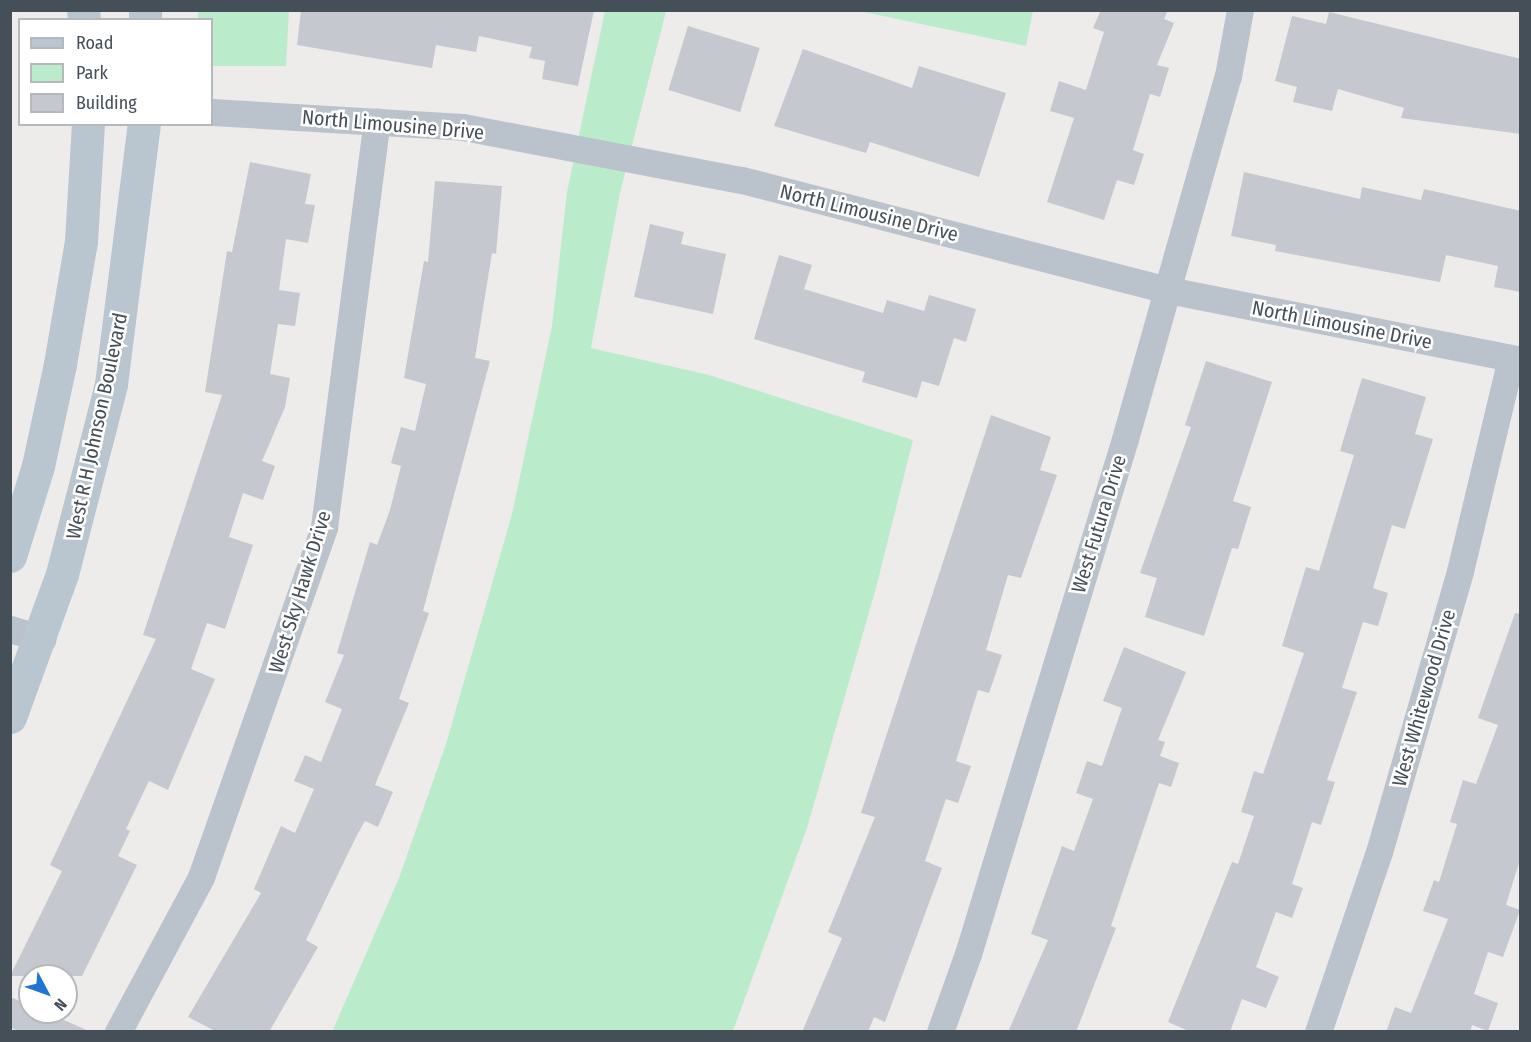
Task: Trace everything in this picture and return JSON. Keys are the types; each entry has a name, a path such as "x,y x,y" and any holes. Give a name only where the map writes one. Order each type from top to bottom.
{"main road":[{"path":"10,556 38,466 62,352 81,241 88,126"},
{"name":"West R H Johnson Boulevard","path":"10,717 42,639 83,506 111,384 144,126"}],"street":[{"name":"West Futura Drive","path":"939,1032 968,954 1168,290 1228,76 1240,10"},
{"name":"North Limousine Drive","path":"213,112 463,127 742,180 1168,290 1516,359"},
{"name":"West Sky Hawk Drive","path":"118,1032 201,877 324,526 377,122"},
{"name":"West Whitewood Drive","path":"1318,1032 1379,852 1457,582 1516,359"},
{"path":"10,628 42,639"}],"green space":[{"path":"1033,10 1026,46 859,11"},
{"path":"198,11 289,11 286,66 213,66 213,18 198,18"},
{"path":"605,11 666,11 620,193 591,348 709,375 913,440 876,588 807,828 733,1031 332,1032 399,878 446,744 512,514 552,326 567,192"}],"building":[{"path":"301,10 594,10 578,86 542,79 545,61 529,58 532,47 479,36 476,52 436,45 432,68 297,45"},
{"path":"1101,10 1168,10 1164,19 1174,23 1157,65 1169,68 1160,97 1150,94 1133,150 1144,154 1134,185 1117,180 1104,220 1047,202 1074,118 1050,111 1059,81 1086,90 1104,32 1093,28"},
{"path":"1329,12 1521,59 1521,134 1401,118 1404,108 1338,89 1332,111 1293,102 1297,87 1275,81 1292,16 1326,24"},
{"path":"688,26 760,48 740,112 668,90"},
{"path":"803,49 912,88 919,66 1006,93 979,177 870,142 866,153 774,126"},
{"path":"250,162 311,174 305,204 315,205 308,243 286,239 279,290 300,293 295,326 278,324 270,374 290,378 285,407 262,461 275,466 263,500 243,493 229,537 253,545 225,629 207,623 191,669 215,679 168,790 149,781 126,829 130,831 118,856 137,865 82,976 78,976 78,964 18,964 18,976 10,976 62,871 50,865 156,639 143,635 222,395 205,392 227,251 232,252"},
{"path":"1244,172 1360,199 1362,187 1421,200 1424,189 1521,211 1521,292 1494,287 1498,266 1446,255 1440,282 1275,251 1276,245 1231,236"},
{"path":"435,181 502,186 496,254 492,253 475,358 490,361 423,611 429,613 399,699 409,703 375,785 393,792 378,827 365,821 356,837 306,940 318,947 269,1032 217,1032 188,1017 261,893 254,889 281,826 295,833 314,789 294,781 305,755 321,762 342,709 325,702 344,655 337,653 370,542 377,545 390,510 401,466 391,463 401,427 415,431 426,384 404,378 424,261 428,262"},
{"path":"650,224 684,232 681,244 726,254 713,314 634,297"},
{"path":"779,255 812,265 804,289 883,313 887,300 924,311 929,295 976,309 966,342 954,338 939,386 922,381 917,398 862,382 865,372 754,339"},
{"path":"1206,361 1272,382 1233,501 1251,507 1238,549 1232,548 1204,636 1145,617 1157,578 1140,573 1191,427 1185,425"},
{"path":"1362,378 1426,397 1415,434 1433,439 1405,529 1392,525 1373,588 1388,593 1378,626 1363,622 1342,688 1357,692 1327,780 1335,782 1321,825 1312,822 1292,884 1303,888 1292,918 1276,912 1256,967 1279,977 1266,1008 1242,999 1230,1032 1191,1032 1168,1022 1232,862 1238,864 1254,816 1241,812 1254,771 1263,774 1304,653 1282,646 1306,567 1319,571 1354,455 1340,451"},
{"path":"991,415 1051,437 1040,470 1057,475 1021,578 1008,575 986,650 1002,655 989,693 978,690 956,761 971,766 958,803 946,799 925,861 942,868 885,1022 874,1017 868,1032 802,1032 842,938 828,932 875,817 861,813"},
{"path":"1515,613 1521,614 1521,856 1506,905 1520,910 1503,957 1488,952 1474,994 1498,1003 1488,1031 1472,1025 1470,1032 1386,1032 1395,1007 1411,1013 1448,919 1423,911 1434,880 1439,882 1457,824 1450,822 1463,780 1476,784 1498,725 1478,718"},
{"path":"1124,647 1186,672 1158,740 1165,742 1160,756 1179,763 1171,787 1159,783 1111,926 1116,928 1076,1032 1008,1032 1048,940 1031,934 1062,846 1074,851 1093,799 1076,793 1087,761 1102,766 1122,708 1103,701"},
{"path":"10,997 18,1000 18,1024 73,1024 91,1032 20,1032 10,1027"}]}
